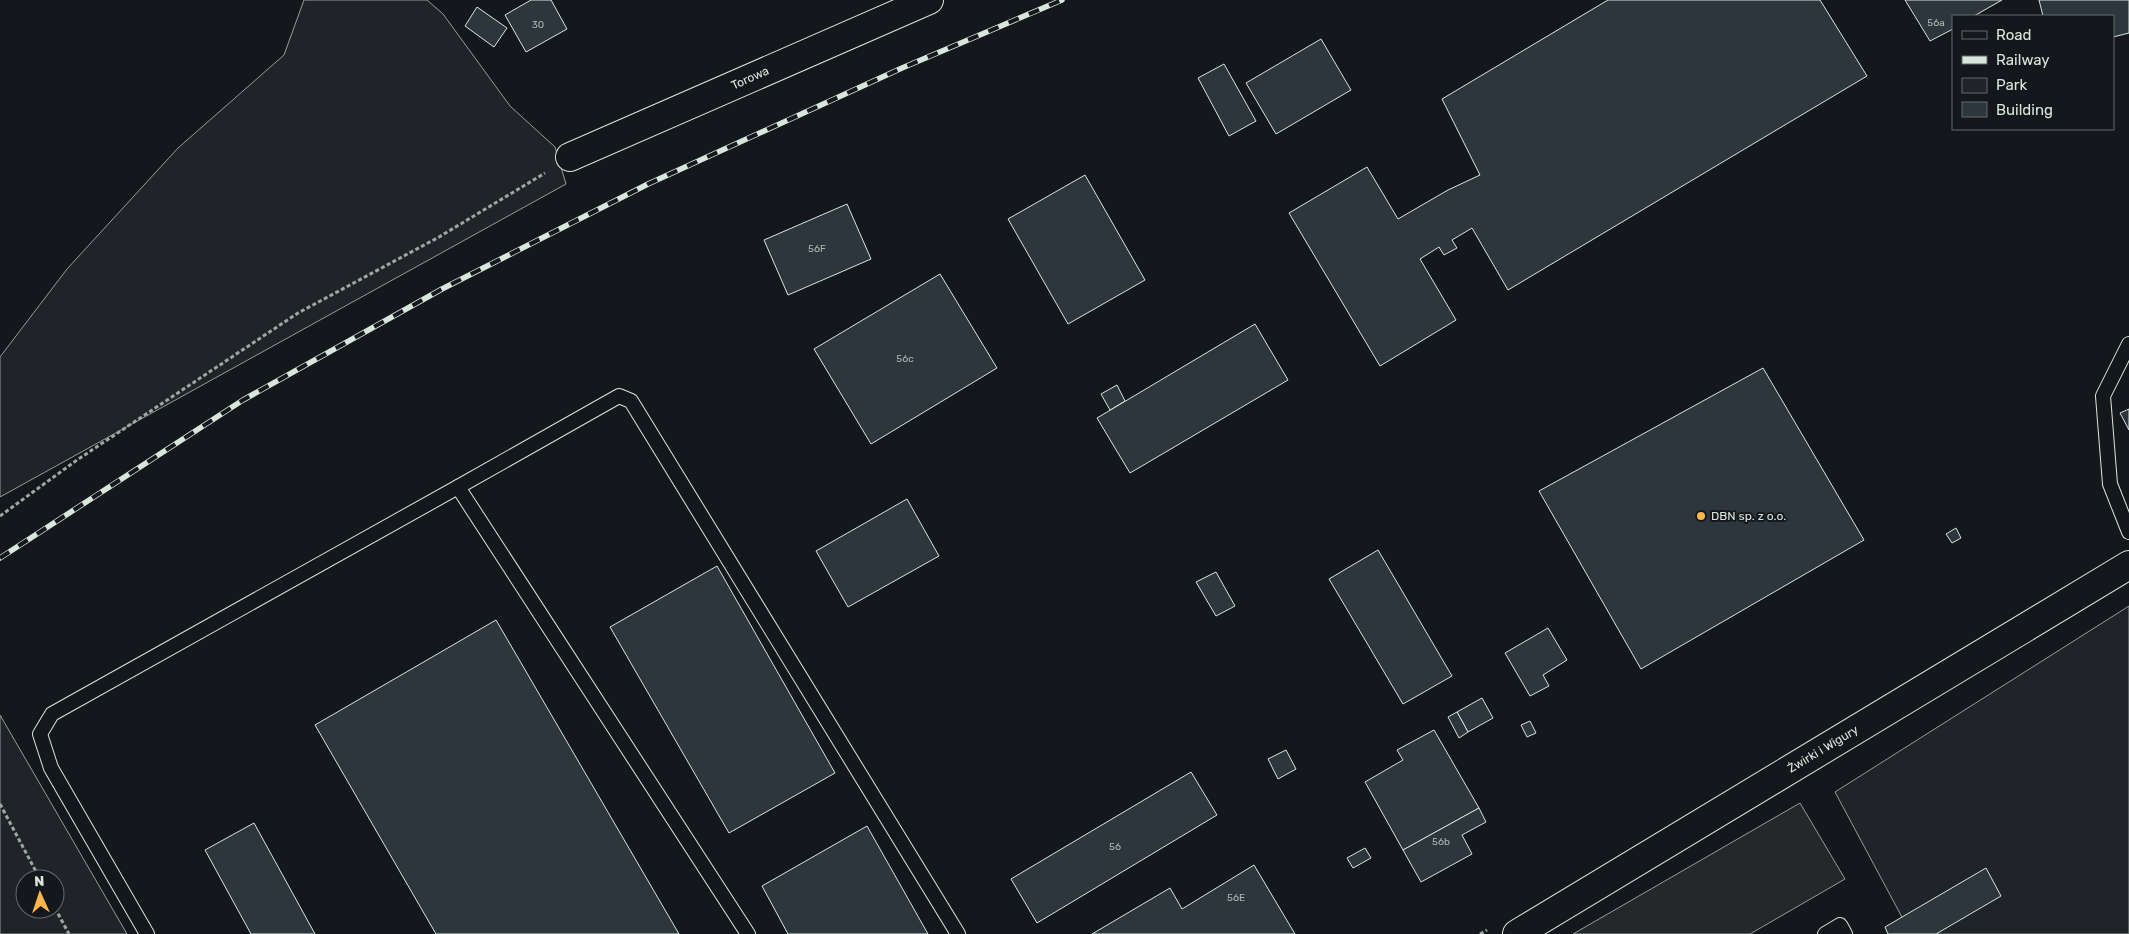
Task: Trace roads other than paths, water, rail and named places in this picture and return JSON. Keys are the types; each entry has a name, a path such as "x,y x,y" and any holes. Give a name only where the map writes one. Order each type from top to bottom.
{"street":[{"name":"Torowa","path":"570,157 929,0"},
{"name":"Żwirki i Wigury","path":"1517,934 2129,565"}],"lane":[{"path":"2129,344 2103,396 2110,484 2129,532"},
{"path":"147,934 51,768 40,734 52,714 619,396 631,401 958,934"},
{"path":"458,487 748,934"},
{"path":"1825,934 1840,925 1845,934"}],"railway":[{"path":"0,558 243,400 442,289 648,184 902,68 1062,0"}],"place":[{"name":"DBN sp. z o.o.","path":"1701,516"}]}
